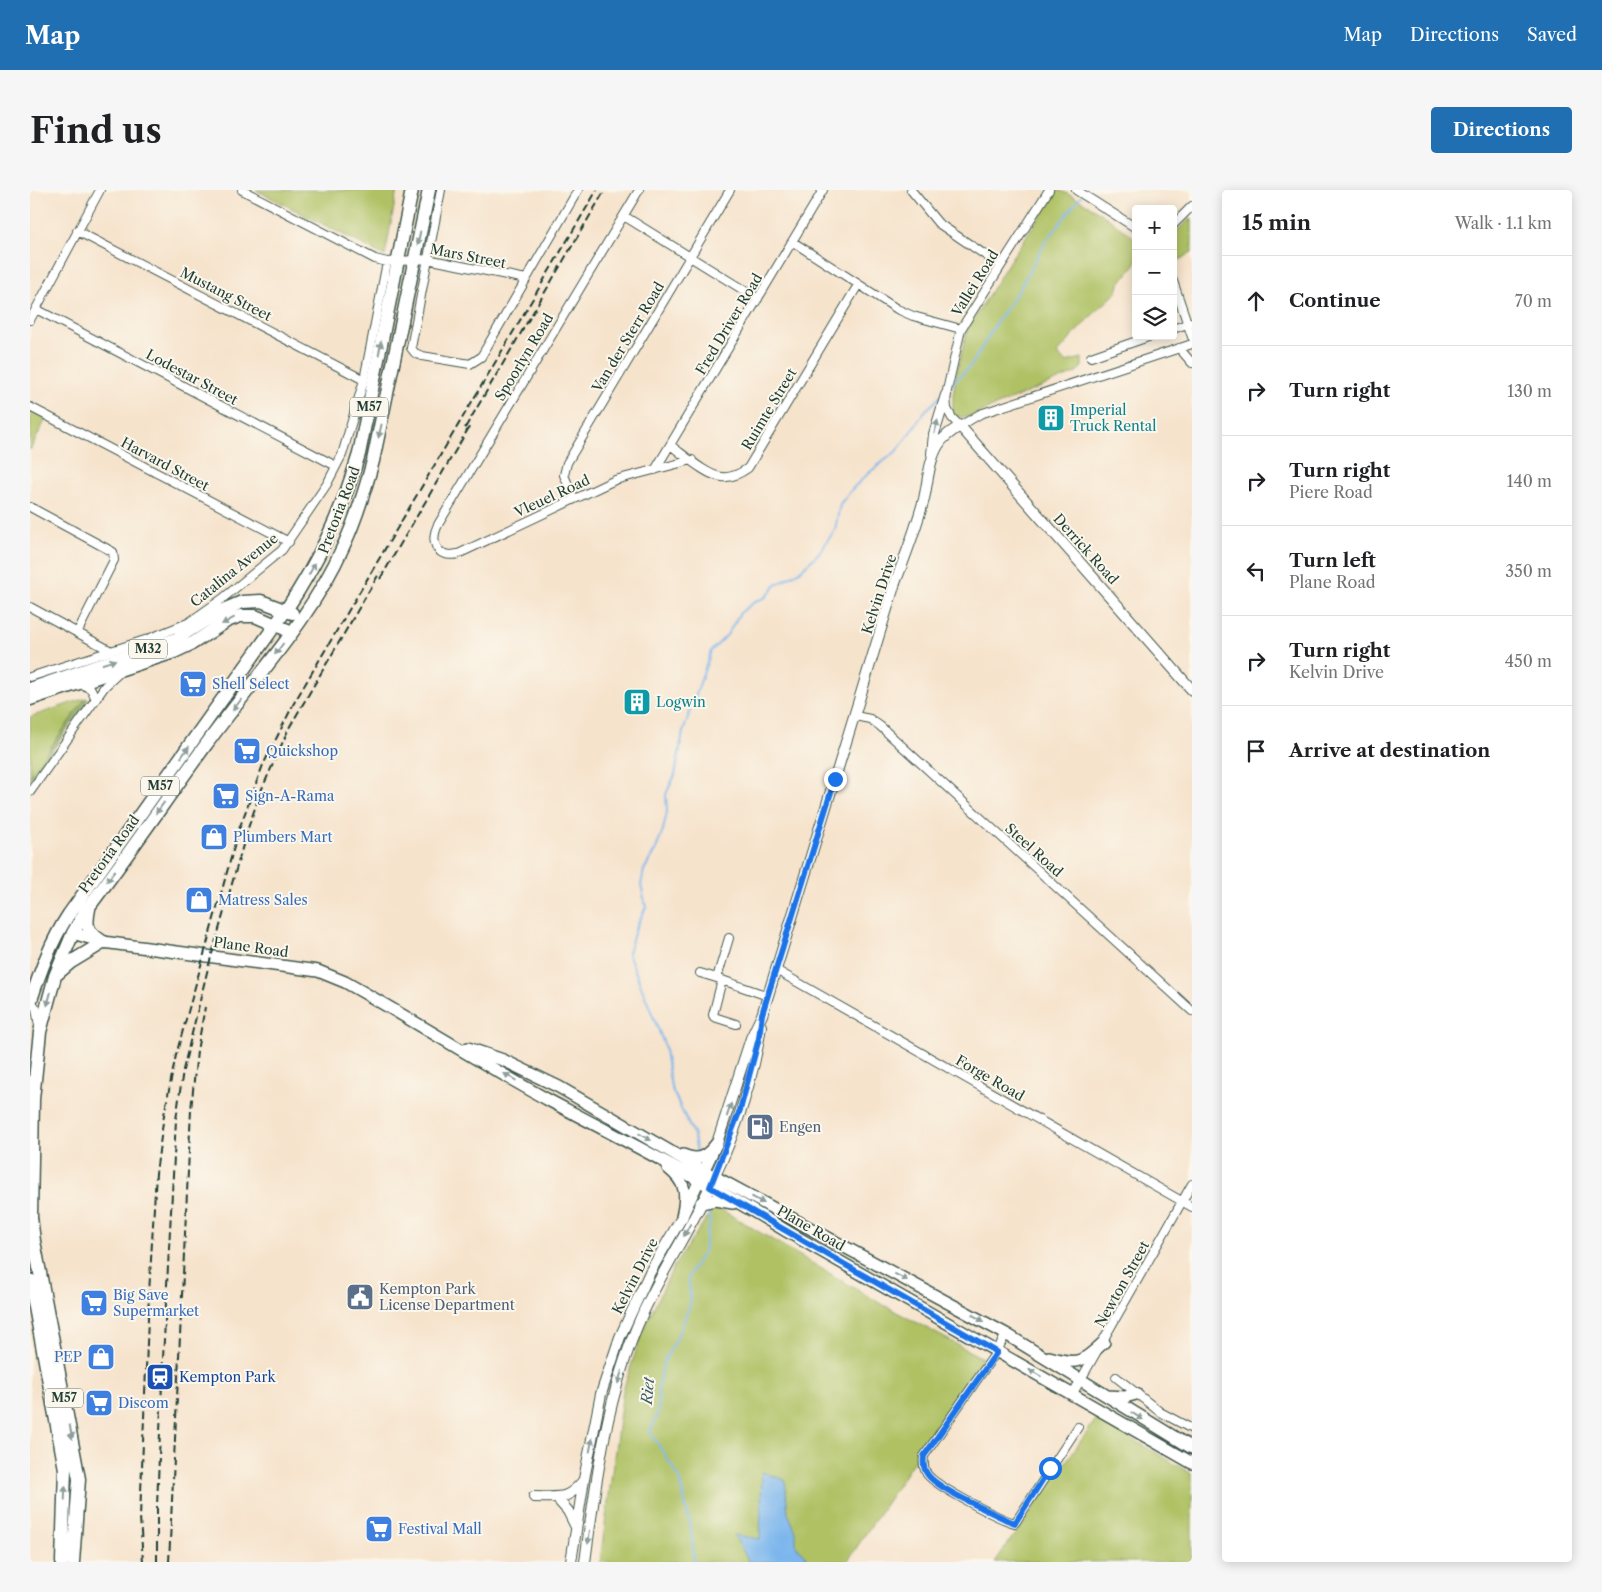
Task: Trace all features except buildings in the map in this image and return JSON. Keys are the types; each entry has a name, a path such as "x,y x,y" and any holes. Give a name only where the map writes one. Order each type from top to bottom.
{"main road":[{"name":"Pretoria Road","path":"30,1001 34,979 68,914 274,624 286,610 307,578 327,540 349,488 359,454 392,262 412,190"},
{"name":"Pretoria Road","path":"73,1562 78,1479 41,1335 31,1217 33,1099 40,1032 55,976 73,933 90,906 205,746 302,618 329,576 343,548 363,496 421,260 429,190"},
{"name":"M32","path":"30,689 176,639 226,608 242,602 261,601 302,618"},
{"name":"M32","path":"30,699 174,652 193,644 236,617 255,616"},
{"path":"255,616 292,632"},
{"path":"255,616 262,624 265,638"},
{"path":"196,736 205,746"},
{"path":"55,976 71,962 104,942 89,931 87,918 90,906"},
{"path":"49,951 61,940 73,933 68,925 68,914"},
{"name":"Plane Road","path":"73,933 104,942 318,971 345,982 552,1101 1006,1334 1192,1448"},
{"name":"Plane Road","path":"415,1021 460,1044 503,1060 558,1087 669,1150 746,1207 796,1237 1192,1463"},
{"path":"556,1094 577,1106 614,1133"},
{"path":"669,1150 689,1157 700,1158 709,1153 717,1143"},
{"path":"654,1155 675,1173 682,1182 686,1202 682,1217"},
{"path":"701,1203 715,1200 746,1207"},
{"name":"Pretoria Road","path":"30,1280 65,1469 62,1562"},
{"path":"1038,1354 1069,1362 1080,1361 1104,1342"},
{"path":"1100,1392 1114,1397 1136,1394"}],"street":[{"path":"30,320 100,190"},
{"name":"Mars Street","path":"242,190 367,256 392,262 421,260 526,280"},
{"path":"441,190 421,260 411,348 415,353 422,356 470,364 476,362 481,357 578,190"},
{"name":"Spoorlyn Road","path":"434,539 439,524 639,190"},
{"name":"Van der Sterr Road","path":"574,499 564,475 567,463 730,190"},
{"name":"Fred Driver Road","path":"655,470 823,190"},
{"path":"911,190 938,223 1000,265"},
{"name":"Vallei Road","path":"960,426 947,409 946,395 961,329 1000,265 1050,190"},
{"path":"1078,191 1132,225"},
{"path":"1177,221 1192,206"},
{"path":"624,216 758,299"},
{"name":"Mustang Street","path":"77,231 364,380"},
{"path":"793,242 889,305 904,312 961,329"},
{"name":"Catalina Avenue","path":"30,677 148,639 193,620 266,564 289,542 327,484 345,444 364,380 392,262"},
{"path":"503,275 515,284 518,293"},
{"name":"Ruimte Street","path":"670,445 707,471 720,477 733,475 748,468 858,285"},
{"path":"1177,291 1190,323 1192,337"},
{"name":"Lodestar Street","path":"36,309 336,466"},
{"path":"1177,328 1190,323"},
{"path":"1091,357 1140,340"},
{"name":"Kelvin Drive","path":"586,1562 599,1461 618,1382 642,1316 701,1203 717,1143 751,1038 768,996 895,583 912,538 924,498 932,460 939,444 960,426 980,414 1192,344"},
{"path":"1179,348 1192,363"},
{"path":"932,460 934,434 946,395"},
{"name":"Harvard Street","path":"30,407 289,542"},
{"name":"Derrick Road","path":"960,426 1192,690"},
{"name":"Vleuel Road","path":"434,539 436,547 441,552 451,555 458,554 615,480 692,460"},
{"path":"30,507 113,552 114,560 78,631"},
{"path":"30,607 78,631 111,651"},
{"path":"30,792 105,686 122,670"},
{"path":"77,683 88,687 96,699"},
{"name":"Steel Road","path":"855,716 870,719 880,726 1192,1010"},
{"path":"729,938 713,1015 736,1024"},
{"name":"Forge Road","path":"776,970 1192,1206"},
{"path":"700,973 768,996"},
{"path":"30,1001 38,1014 40,1032"},
{"name":"Kelvin Drive","path":"571,1562 584,1479 601,1394 620,1337 650,1272 707,1179 740,1110 759,1038 762,1014"},
{"name":"Newton Street","path":"1072,1395 1104,1342 1192,1184"},
{"path":"1006,1334 997,1352 924,1456 924,1468 933,1480 955,1494 1015,1523 1078,1427"},
{"path":"1116,1377 1160,1412 1192,1429"},
{"path":"534,1497 567,1496 584,1479"},
{"path":"560,1502 572,1517 576,1527"}],"green space":[{"path":"256,190 397,190 385,256"},
{"path":"1058,190 1088,205 1132,236 1132,268 1119,284 1117,292 1087,320 1057,354 1066,362 1082,358 1082,367 1075,373 971,416 961,417 953,415 956,374 967,330 1010,260"},
{"path":"1192,219 1192,252 1177,260 1177,250 1177,230"},
{"path":"30,410 46,419 30,450"},
{"path":"86,698 30,776 30,717"},
{"path":"86,698 89,700 30,781 30,776"},
{"path":"715,1206 880,1303 982,1358 847,1562 600,1562 623,1390 643,1330 674,1266"},
{"path":"1097,1418 1192,1474 1192,1562 995,1562"}],"water":[{"path":"762,1472 785,1480 788,1513 796,1532 796,1546 807,1558 802,1562 749,1562 734,1535 760,1539"}],"waterway":[{"path":"951,385 973,363 997,321 1020,288 1044,244 1081,196"},
{"path":"697,1154 694,1136 671,1087 664,1044 628,953 635,930 646,907 641,885 644,870 656,849 663,830 667,812 666,794 675,775 683,732 711,651 727,635 740,613 753,603 766,597 776,585 800,571 818,554 835,530 840,504 870,472 898,450 925,411 941,396"},
{"name":"Riet","path":"694,1562 691,1529 679,1477 650,1432 658,1413 658,1385 664,1361 676,1340 691,1302 688,1276 704,1252 710,1223 707,1206"}],"railway":[{"path":"143,1562 140,1517 156,1173 164,1115 176,1055 239,829 263,765 294,703 597,190"},
{"path":"465,428 605,190"},
{"path":"380,579 471,424"},
{"path":"157,1562 157,1506 163,1358 176,1120 183,1070 208,968 247,831 261,791 289,728 380,572"},
{"path":"169,1562 191,1110 197,1051 205,1007"}],"place":[{"name":"Imperial Truck Rental","path":"1051,418"},
{"name":"Shell Select","path":"193,684"},
{"name":"Logwin","path":"637,702"},
{"name":"Quickshop","path":"247,751"},
{"name":"Sign-A-Rama","path":"226,796"},
{"name":"Plumbers Mart","path":"214,837"},
{"name":"Matress Sales","path":"199,900"},
{"name":"Engen","path":"760,1127"},
{"name":"Kempton Park License Department","path":"360,1297"},
{"name":"Big Save Supermarket","path":"94,1303"},
{"name":"PEP","path":"101,1357"},
{"name":"Kempton Park","path":"160,1377"},
{"name":"Discom","path":"99,1403"},
{"name":"Festival Mall","path":"379,1529"}],"route":[{"path":"835,779 762,1014 759,1038 748,1084 710,1187 997,1352 924,1456 924,1468 928,1476 955,1494 1015,1523 1050,1468"}]}
